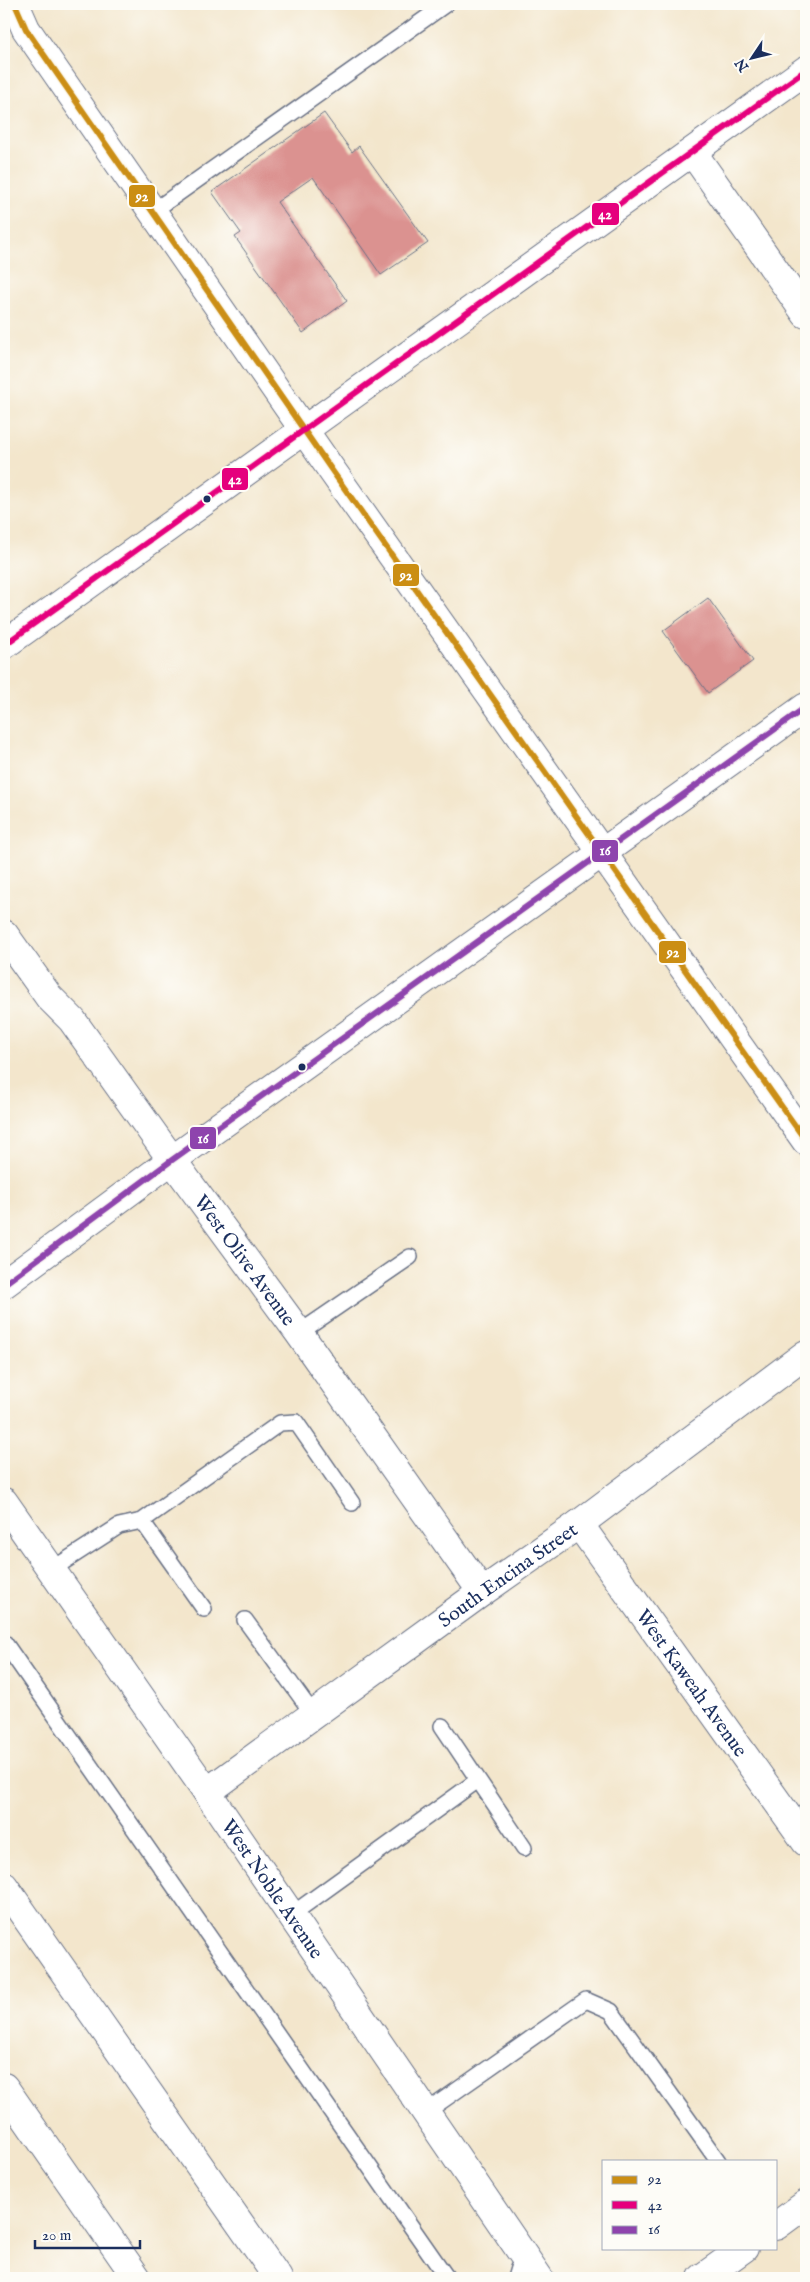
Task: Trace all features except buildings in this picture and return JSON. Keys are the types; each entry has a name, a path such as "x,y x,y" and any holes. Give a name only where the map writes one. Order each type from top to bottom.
{"main road":[{"path":"15,4 26,29 303,430 806,1141"},
{"path":"4,645 693,153 806,70"},
{"path":"693,153 806,314"},
{"path":"4,1284 172,1160 806,707"},
{"name":"West Olive Avenue","path":"4,934 49,997 72,1020 299,1333 482,1592"},
{"name":"South Encina Street","path":"207,1792 482,1592 579,1524 806,1354"},
{"name":"West Noble Avenue","path":"4,1502 207,1792 426,2112 527,2272"},
{"name":"West Kaweah Avenue","path":"579,1524 806,1842"},
{"path":"4,1886 278,2278"},
{"path":"4,2087 137,2278"},
{"path":"778,2225 806,2204"},
{"path":"702,2278 741,2250"}],"lane":[{"path":"152,212 446,4"},
{"path":"299,1333 410,1257"},
{"path":"51,1570 118,1526 142,1521 280,1423 296,1422 352,1503"},
{"path":"142,1521 204,1609"},
{"path":"245,1620 313,1714"},
{"path":"4,1642 447,2278"},
{"path":"442,1726 524,1848"},
{"path":"291,1915 478,1780"},
{"path":"426,2112 586,2000 611,2011 717,2160"}],"transit line":[{"name":"92","path":"15,4 26,29 333,472 806,1141"},
{"name":"42","path":"4,645 806,70"},
{"name":"16","path":"4,1284 172,1160 806,707"}]}
